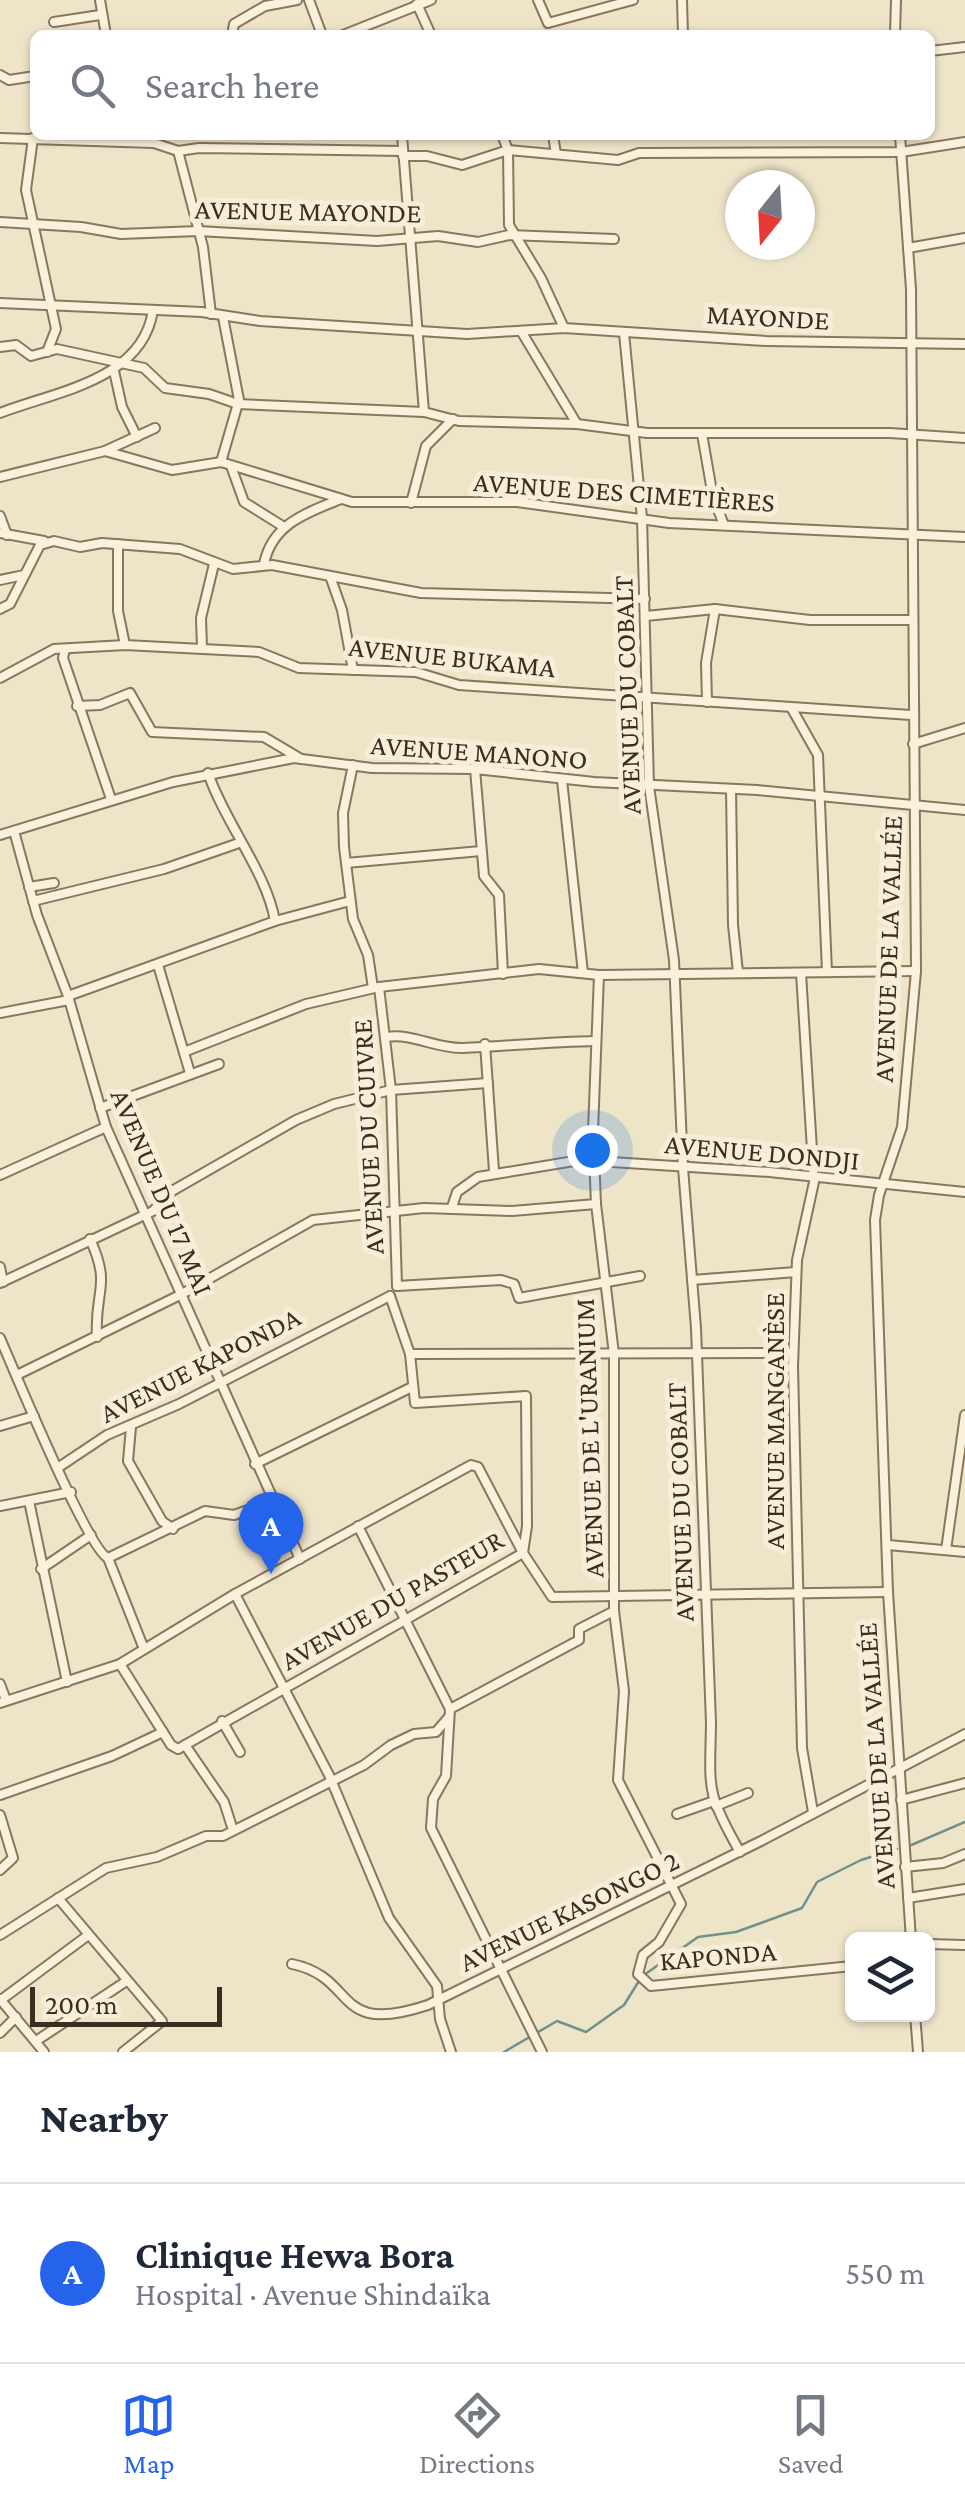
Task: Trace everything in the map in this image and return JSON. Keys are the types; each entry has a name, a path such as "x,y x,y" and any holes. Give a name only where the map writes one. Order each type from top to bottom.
{"street":[{"path":"100,0 105,30"},
{"path":"233,30 234,24 254,10 297,0"},
{"path":"308,0 320,30"},
{"path":"355,30 416,2 431,0"},
{"path":"538,0 548,23 603,3 633,0"},
{"path":"682,0 683,30"},
{"path":"894,30 896,0"},
{"path":"416,2 429,30"},
{"path":"54,22 100,14"},
{"path":"935,50 965,47"},
{"path":"0,75 10,80 30,77"},
{"path":"0,138 30,138"},
{"path":"34,140 26,178 48,304 56,328 47,353"},
{"path":"74,140 154,144 174,150 403,154 462,165 508,150 618,160 639,153 901,152 965,142"},
{"path":"169,140 198,230 211,314"},
{"path":"402,140 424,412"},
{"path":"504,140 508,150 509,225 564,328"},
{"path":"554,140 556,154"},
{"name":"AVENUE DE LA VALLÉE","path":"900,140 908,248 912,438 911,715 916,971 902,1127 882,1184 875,1220 888,1592 910,1932"},
{"name":"AVENUE MAYONDE","path":"0,222 121,234 198,230 412,239 438,236 478,242 516,235 614,239"},
{"path":"908,248 965,238"},
{"path":"0,303 153,310 480,335 564,328 624,333"},
{"path":"0,413 114,372 145,340 153,310"},
{"path":"105,451 172,470 221,462 238,404 223,316"},
{"path":"520,331 577,424"},
{"name":"MAYONDE","path":"624,333 965,344"},
{"name":"AVENUE DU COBALT","path":"624,333 642,518 649,786 674,974 697,1355 711,1722 707,1769 715,1804 740,1852"},
{"path":"0,347 16,344 31,356 65,350 150,370 165,388 209,394 238,404 424,412 452,419 577,424 636,432 890,433 912,438 965,438"},
{"path":"114,372 122,407 136,437"},
{"path":"411,503 426,446 452,419"},
{"path":"0,476 105,451 155,428"},
{"path":"702,434 714,497 724,525"},
{"name":"AVENUE DES CIMETIÈRES","path":"221,462 341,499 517,502 724,525 965,537"},
{"path":"231,466 244,502 284,527"},
{"path":"264,564 268,548 284,527 298,516 341,499"},
{"path":"0,516 4,534 87,548 118,544 180,550 242,570 264,564 421,593 645,599"},
{"path":"0,609 10,604 44,541"},
{"path":"118,544 118,611 124,645"},
{"path":"202,648 201,618 214,564"},
{"path":"0,580 24,575"},
{"path":"330,576 342,610 353,670"},
{"path":"707,702 706,663 715,610"},
{"path":"646,616 715,610 810,620 912,620"},
{"path":"65,648 63,658 77,706 110,799"},
{"name":"AVENUE BUKAMA","path":"0,678 29,660 65,648 202,648 259,652 299,668 416,672 459,685 911,715"},
{"path":"77,706 100,704 130,693 152,732 264,737 301,758"},
{"path":"792,709 818,755 828,972"},
{"path":"913,744 965,728"},
{"name":"AVENUE MANONO","path":"0,835 110,799 208,773 301,758 353,765 475,768 562,780 820,795 965,810"},
{"name":"AVENUE DU CUIVRE","path":"353,765 342,820 350,901 387,1038 398,1210 397,1286"},
{"path":"475,768 484,879 500,894 504,974"},
{"path":"208,773 239,843 262,882 275,921"},
{"path":"562,780 583,974"},
{"path":"732,789 733,925 738,972"},
{"name":"AVENUE DU 17 MAI","path":"14,830 32,901 68,998 106,1127 270,1502 300,1559"},
{"path":"32,901 164,870 239,843"},
{"path":"346,863 481,851"},
{"path":"29,887 54,882"},
{"path":"0,1013 68,998 275,921 350,901"},
{"path":"158,965 190,1073"},
{"path":"184,1052 306,1004 376,987 539,969 599,975 916,971"},
{"name":"AVENUE MANGANÈSE","path":"800,972 814,1178 796,1272 793,1353 803,1761 813,1812"},
{"name":"AVENUE DE L'URANIUM","path":"599,975 594,1161 614,1354 614,1611 624,1691 618,1780 672,1886"},
{"path":"387,1038 404,1036 435,1047 595,1041"},
{"path":"484,1044 494,1171"},
{"path":"100,1108 219,1064"},
{"path":"0,1266 2,1283 143,1212 154,1211 172,1191 296,1120 334,1104 391,1090 488,1083"},
{"path":"0,1175 106,1127"},
{"name":"AVENUE DONDJI","path":"452,1208 457,1192 478,1176 594,1161 965,1192"},
{"path":"17,1375 182,1294 307,1222 398,1210 512,1211 596,1204"},
{"path":"90,1239 105,1276 96,1308 97,1337"},
{"path":"692,1280 796,1272"},
{"path":"256,1464 412,1387 410,1354 390,1296 397,1286 501,1280 514,1284 520,1298 640,1276"},
{"name":"AVENUE KAPONDA","path":"59,1467 107,1434 131,1428 390,1296"},
{"path":"0,1338 4,1359 17,1375 91,1536 101,1554 108,1558 144,1650"},
{"path":"410,1354 793,1353"},
{"name":"AVENUE DU PASTEUR","path":"185,1745 222,1720 523,1554 527,1526 525,1394 417,1404 412,1387"},
{"path":"12,1424 26,1399"},
{"path":"946,1550 965,1415"},
{"path":"0,1426 34,1416"},
{"path":"131,1428 128,1461 162,1521 173,1528"},
{"path":"0,1684 3,1702 120,1664 234,1594 469,1466 478,1468 550,1597 616,1593 888,1592"},
{"path":"0,1506 71,1492"},
{"path":"29,1502 67,1682"},
{"path":"108,1558 205,1511 234,1515 270,1502"},
{"path":"358,1526 449,1714 446,1776 433,1800 429,1822 542,2052"},
{"path":"41,1570 91,1536"},
{"path":"888,1546 965,1552"},
{"name":"AVENUE KASONGO 2","path":"234,1594 332,1781 390,1918 436,1983 439,2001 740,1852 965,1734"},
{"path":"0,1935 106,1868 157,1857 192,1840 234,1830 332,1781 391,1745 414,1734 436,1732 449,1714 578,1640 579,1629 614,1611"},
{"path":"120,1664 174,1748 185,1745 224,1802 234,1830"},
{"path":"222,1720 240,1752"},
{"path":"0,1796 112,1756 163,1732"},
{"path":"900,1800 965,1782"},
{"path":"677,1814 748,1793"},
{"path":"0,1815 13,1858 0,1870"},
{"path":"905,1867 965,1854"},
{"name":"KAPONDA","path":"672,1886 681,1904 660,1942 643,1955 638,1974 646,1984 845,1967"},
{"path":"908,1898 965,1889"},
{"path":"58,1898 162,2023 129,2050"},
{"path":"44,2052 0,1999 87,1936"},
{"path":"935,1944 964,1944"},
{"path":"292,1964 314,1970 344,2002 368,2015 398,2014 439,2001 441,2023 452,2052"},
{"path":"36,2041 125,1982"},
{"path":"0,2033 16,2017"},
{"path":"916,2022 918,2052"}],"waterway":[{"path":"909,1846 965,1822"},
{"path":"644,1975 698,1937 736,1932 802,1908 817,1882 861,1860 897,1849"},
{"path":"504,2052 557,2021 586,2032 624,2005 639,1981"}],"place":[{"name":"Clinique Hewa Bora","path":"271,1574"}]}
